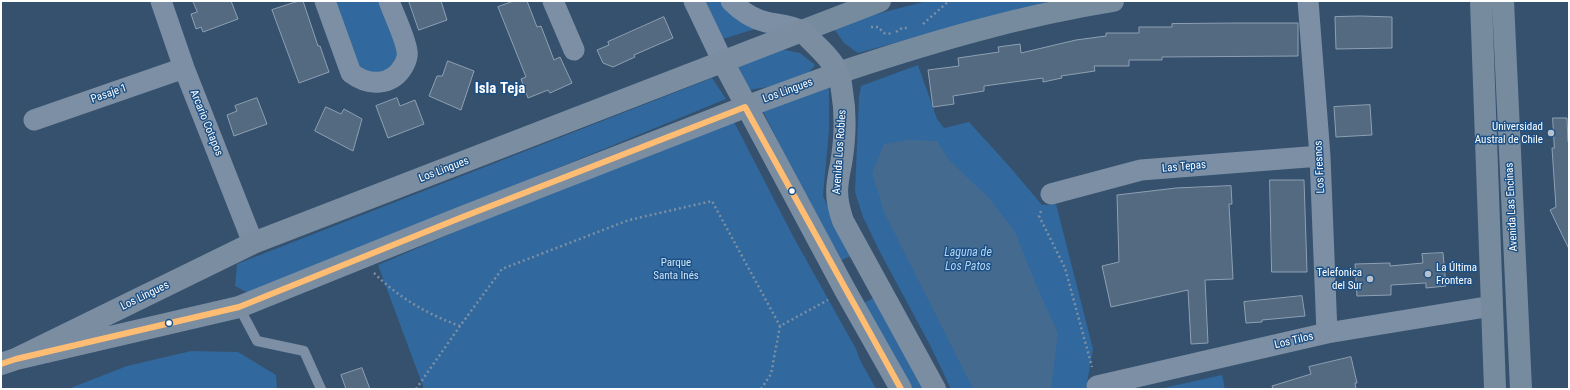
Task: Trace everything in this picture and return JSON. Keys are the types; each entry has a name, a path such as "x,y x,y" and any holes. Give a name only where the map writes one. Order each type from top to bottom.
{"main road":[{"name":"Los Lingues","path":"9,361 253,243 802,31"},
{"name":"Avenida Los Robles","path":"802,31 831,62 838,73 843,97 844,115 841,164 836,186 839,209 843,221 935,389"},
{"path":"723,62 745,106 900,389"},
{"name":"Los Lingues","path":"9,361 239,307 358,258 745,106 838,73"},
{"path":"845,290 874,279"}],"street":[{"name":"Arcario Cotapos","path":"161,1 184,68 253,243"},
{"path":"325,1 351,73 358,79 376,83 385,81 398,73 403,67 408,52 389,1"},
{"path":"553,1 574,50"},
{"path":"694,1 723,62"},
{"name":"Avenida Los Robles","path":"731,1 757,19 787,25 802,31"},
{"name":"Los Lingues","path":"802,31 880,1"},
{"name":"Los Lingues","path":"838,73 904,51 969,32 1036,16 1111,1"},
{"name":"Los Fresnos","path":"1308,1 1320,156 1327,333"},
{"name":"Avenida Las Encinas","path":"1481,1 1495,389"},
{"name":"Avenida Las Encinas","path":"1503,1 1520,389"},
{"name":"Pasaje 1","path":"34,120 184,68"},
{"name":"Las Tepas","path":"1050,194 1141,170 1320,156"},
{"name":"Los Tilos","path":"1097,386 1327,333 1492,305 1517,304"}],"lane":[{"path":"239,307 257,342 304,351 321,389"}],"path":[{"path":"918,27 949,1"},
{"path":"869,27 878,27 884,33 894,34 902,28 914,29"},
{"path":"1050,194 1039,216 1065,268 1097,386"},
{"path":"416,389 502,269 629,220 712,201 780,326 772,374 761,389"},
{"path":"358,258 385,284 419,309 460,326"},
{"path":"780,326 845,290"}],"green space":[{"path":"331,1 381,1 400,57 380,76 360,75"},
{"path":"706,1 720,1 723,8 755,29 723,39"},
{"path":"927,1 1052,1 858,53 844,43 834,29 846,22"},
{"path":"780,49 800,53 815,65 806,76 768,87 748,90 737,66"},
{"path":"918,65 937,119 944,128 969,122 1042,205 1056,204 1093,349 1086,389 951,389 931,347 880,252 863,217 855,192 859,97 861,86"},
{"path":"712,78 726,99 250,294 235,286 237,264"},
{"path":"829,87 829,130 823,196 851,256 837,262 763,111"},
{"name":"Parque Santa Inés","path":"733,120 794,238 856,349 860,360 876,389 424,389 378,265 541,195"},
{"path":"873,298 923,389 909,389 862,304"},
{"path":"191,351 238,352 276,375 277,389 68,389 127,366"},
{"path":"1222,375 1225,389 1159,389"}],"water":[{"name":"Laguna de Los Patos","path":"909,140 937,141 949,160 989,198 1015,232 1037,287 1058,333 1051,389 973,389 884,212 872,173 884,144"}],"building":[{"path":"193,1 231,1 238,19 203,32 201,27 196,29 191,14 197,12"},
{"path":"303,1 318,46 320,46 329,72 299,83 272,10"},
{"path":"409,1 441,1 447,20 419,30"},
{"path":"514,1 527,1 537,27 541,26 554,60 560,57 572,83 550,93 548,90 528,98 521,79 526,77 498,7"},
{"path":"664,17 673,38 634,55 635,57 613,67 603,63 597,50 609,45 608,42"},
{"path":"1335,17 1392,17 1392,48 1336,49"},
{"path":"1298,23 1298,56 1162,57 1162,60 1129,60 1129,66 1094,66 1095,71 1061,76 1062,78 1043,82 1043,78 984,86 984,91 953,96 954,104 933,107 928,70 959,66 958,58 999,52 998,47 1020,44 1021,53 1076,40 1106,36 1106,33 1139,33 1139,27 1172,27 1172,24"},
{"path":"448,61 474,71 461,110 429,96 437,76 442,76"},
{"path":"257,98 267,124 234,136 227,115 237,111 235,106"},
{"path":"397,98 400,106 415,100 424,124 388,138 376,106"},
{"path":"1370,105 1372,135 1336,137 1334,107"},
{"path":"326,107 341,114 344,109 362,119 353,151 315,131"},
{"path":"1553,118 1567,118 1569,142 1569,249 1550,210 1556,207 1552,148 1554,148"},
{"path":"1270,180 1304,180 1307,272 1272,272"},
{"path":"1231,186 1232,204 1229,204 1233,279 1205,280 1208,343 1191,344 1188,290 1111,307 1102,266 1119,262 1117,195 1176,188"},
{"path":"1443,253 1446,286 1426,288 1426,283 1391,285 1391,295 1357,296 1355,264 1390,263 1390,266 1423,263 1422,254"},
{"path":"1302,296 1305,316 1246,323 1244,302"},
{"path":"1351,357 1357,383 1355,383 1356,389 1273,389 1272,386 1311,374 1309,367"},
{"path":"362,368 370,389 346,389 341,375"}],"transit line":[{"path":"1,364 16,359 239,307 460,218 745,107 901,389"}],"place":[{"name":"Universidad Austral de Chile","path":"1551,133"},
{"name":"La Última Frontera","path":"1428,274"},
{"name":"Telefonica del Sur","path":"1370,279"}],"district":[{"name":"Isla Teja","path":"500,89"}]}
